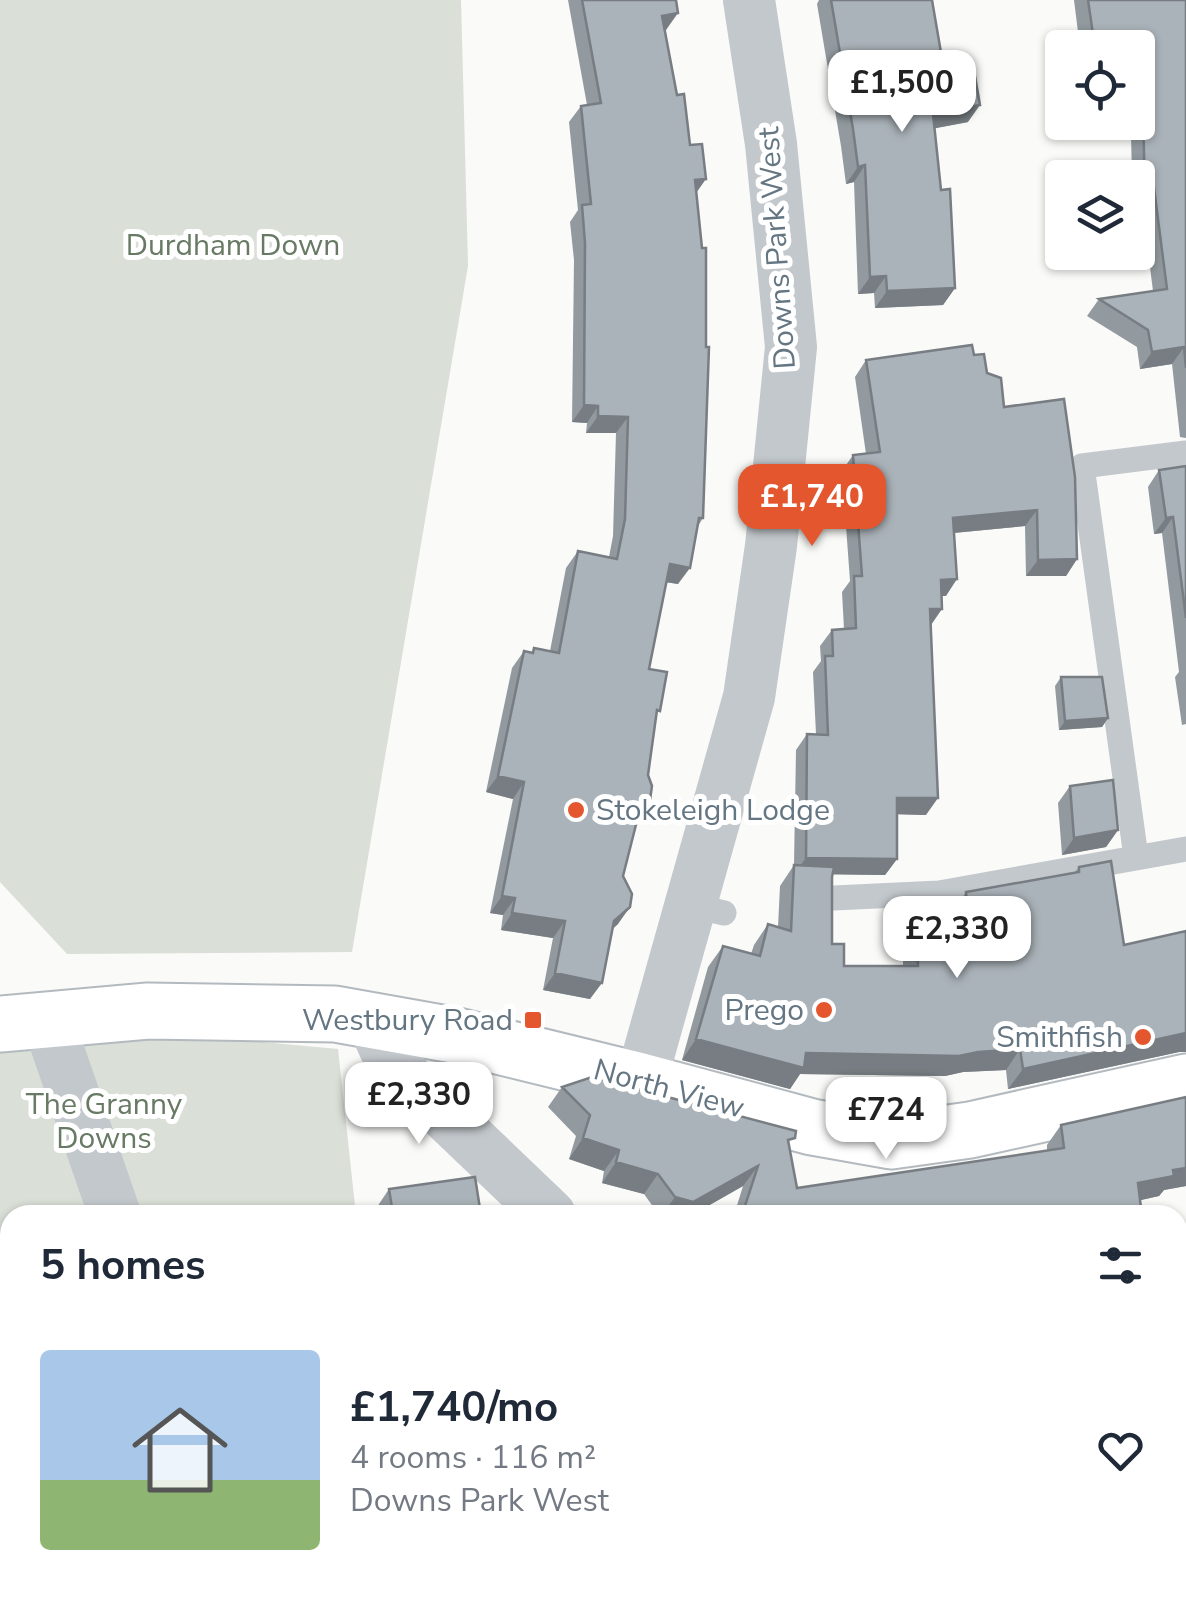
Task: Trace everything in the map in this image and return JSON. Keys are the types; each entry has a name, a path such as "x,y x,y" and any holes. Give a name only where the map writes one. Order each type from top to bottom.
{"main road":[{"name":"North View","path":"0,983 148,1011"},
{"name":"North View","path":"24,1022 148,1011 335,1014 453,1034 812,1127 892,1141 970,1130 1186,1082"}],"street":[{"name":"Downs Park West","path":"641,1081 707,909 748,696 771,546 791,348 772,144 749,0"},
{"path":"372,1020 392,1064 540,1205"},
{"path":"24,1022 74,1093 112,1205"}],"lane":[{"path":"1136,857 1082,466 1186,452"},
{"path":"834,898 939,892 1186,849"}],"green space":[{"name":"Durdham Down","path":"0,0 461,0 468,266 352,952 67,954 0,882"},
{"name":"The Granny Downs","path":"28,1020 338,1049 355,1205 0,1205 0,1048"}],"building":[{"path":"582,0 676,0 678,13 662,16 677,95 684,94 690,145 702,144 706,179 695,180 702,248 706,248 709,347 703,518 699,518 690,568 670,564 649,669 667,672 648,775 652,786 650,800 641,805 623,876 632,894 630,907 614,921 602,983 555,973 565,921 512,913 515,898 502,896 524,782 498,776 524,651 533,653 534,648 559,653 578,551 617,559 625,519 628,417 598,416 598,406 584,405 582,205 591,204 581,106 601,103"},
{"path":"831,0 932,0 944,70 973,65 980,105 933,114 941,190 950,189 955,288 887,291 886,276 870,277 865,165 858,167"},
{"path":"1088,0 1186,0 1186,368 1184,347 1152,352 1148,330 1099,299 1167,289 1155,196 1155,160 1144,160 1144,140 1155,140 1155,30 1092,30"},
{"path":"972,345 974,355 984,354 987,373 1001,378 1004,407 1064,399 1075,477 1077,559 1038,560 1037,510 953,518 957,579 941,580 942,609 930,609 938,798 897,798 897,859 806,858 807,734 828,735 825,656 833,656 832,630 856,628 854,576 862,576 853,455 880,452 866,360"},
{"path":"1186,466 1186,618 1173,517 1166,518 1159,470"},
{"path":"1061,677 1102,677 1108,718 1065,721"},
{"path":"1113,780 1118,830 1074,838 1070,786"},
{"path":"1111,861 1124,945 1186,931 1186,1033 1023,1069 1020,1049 959,1056 806,1053 804,1068 696,1039 723,946 760,956 768,924 791,931 794,865 834,867 832,944 844,944 844,966 918,966 917,939 970,939 966,892 1079,872 1079,867"},
{"path":"592,1077 796,1131 795,1138 788,1140 797,1188 1064,1148 1061,1125 1186,1097 1186,1168 1173,1170 1174,1176 1138,1183 1141,1205 745,1205 758,1166 693,1202 675,1197 658,1174 616,1162 619,1150 583,1138 590,1115 562,1087"},
{"path":"475,1177 479,1205 392,1205 389,1189"}],"place":[{"name":"Stokeleigh Lodge","path":"576,810"},
{"name":"Prego","path":"824,1010"},
{"name":"Westbury Road","path":"533,1020"},
{"name":"Smithfish","path":"1143,1037"}]}
